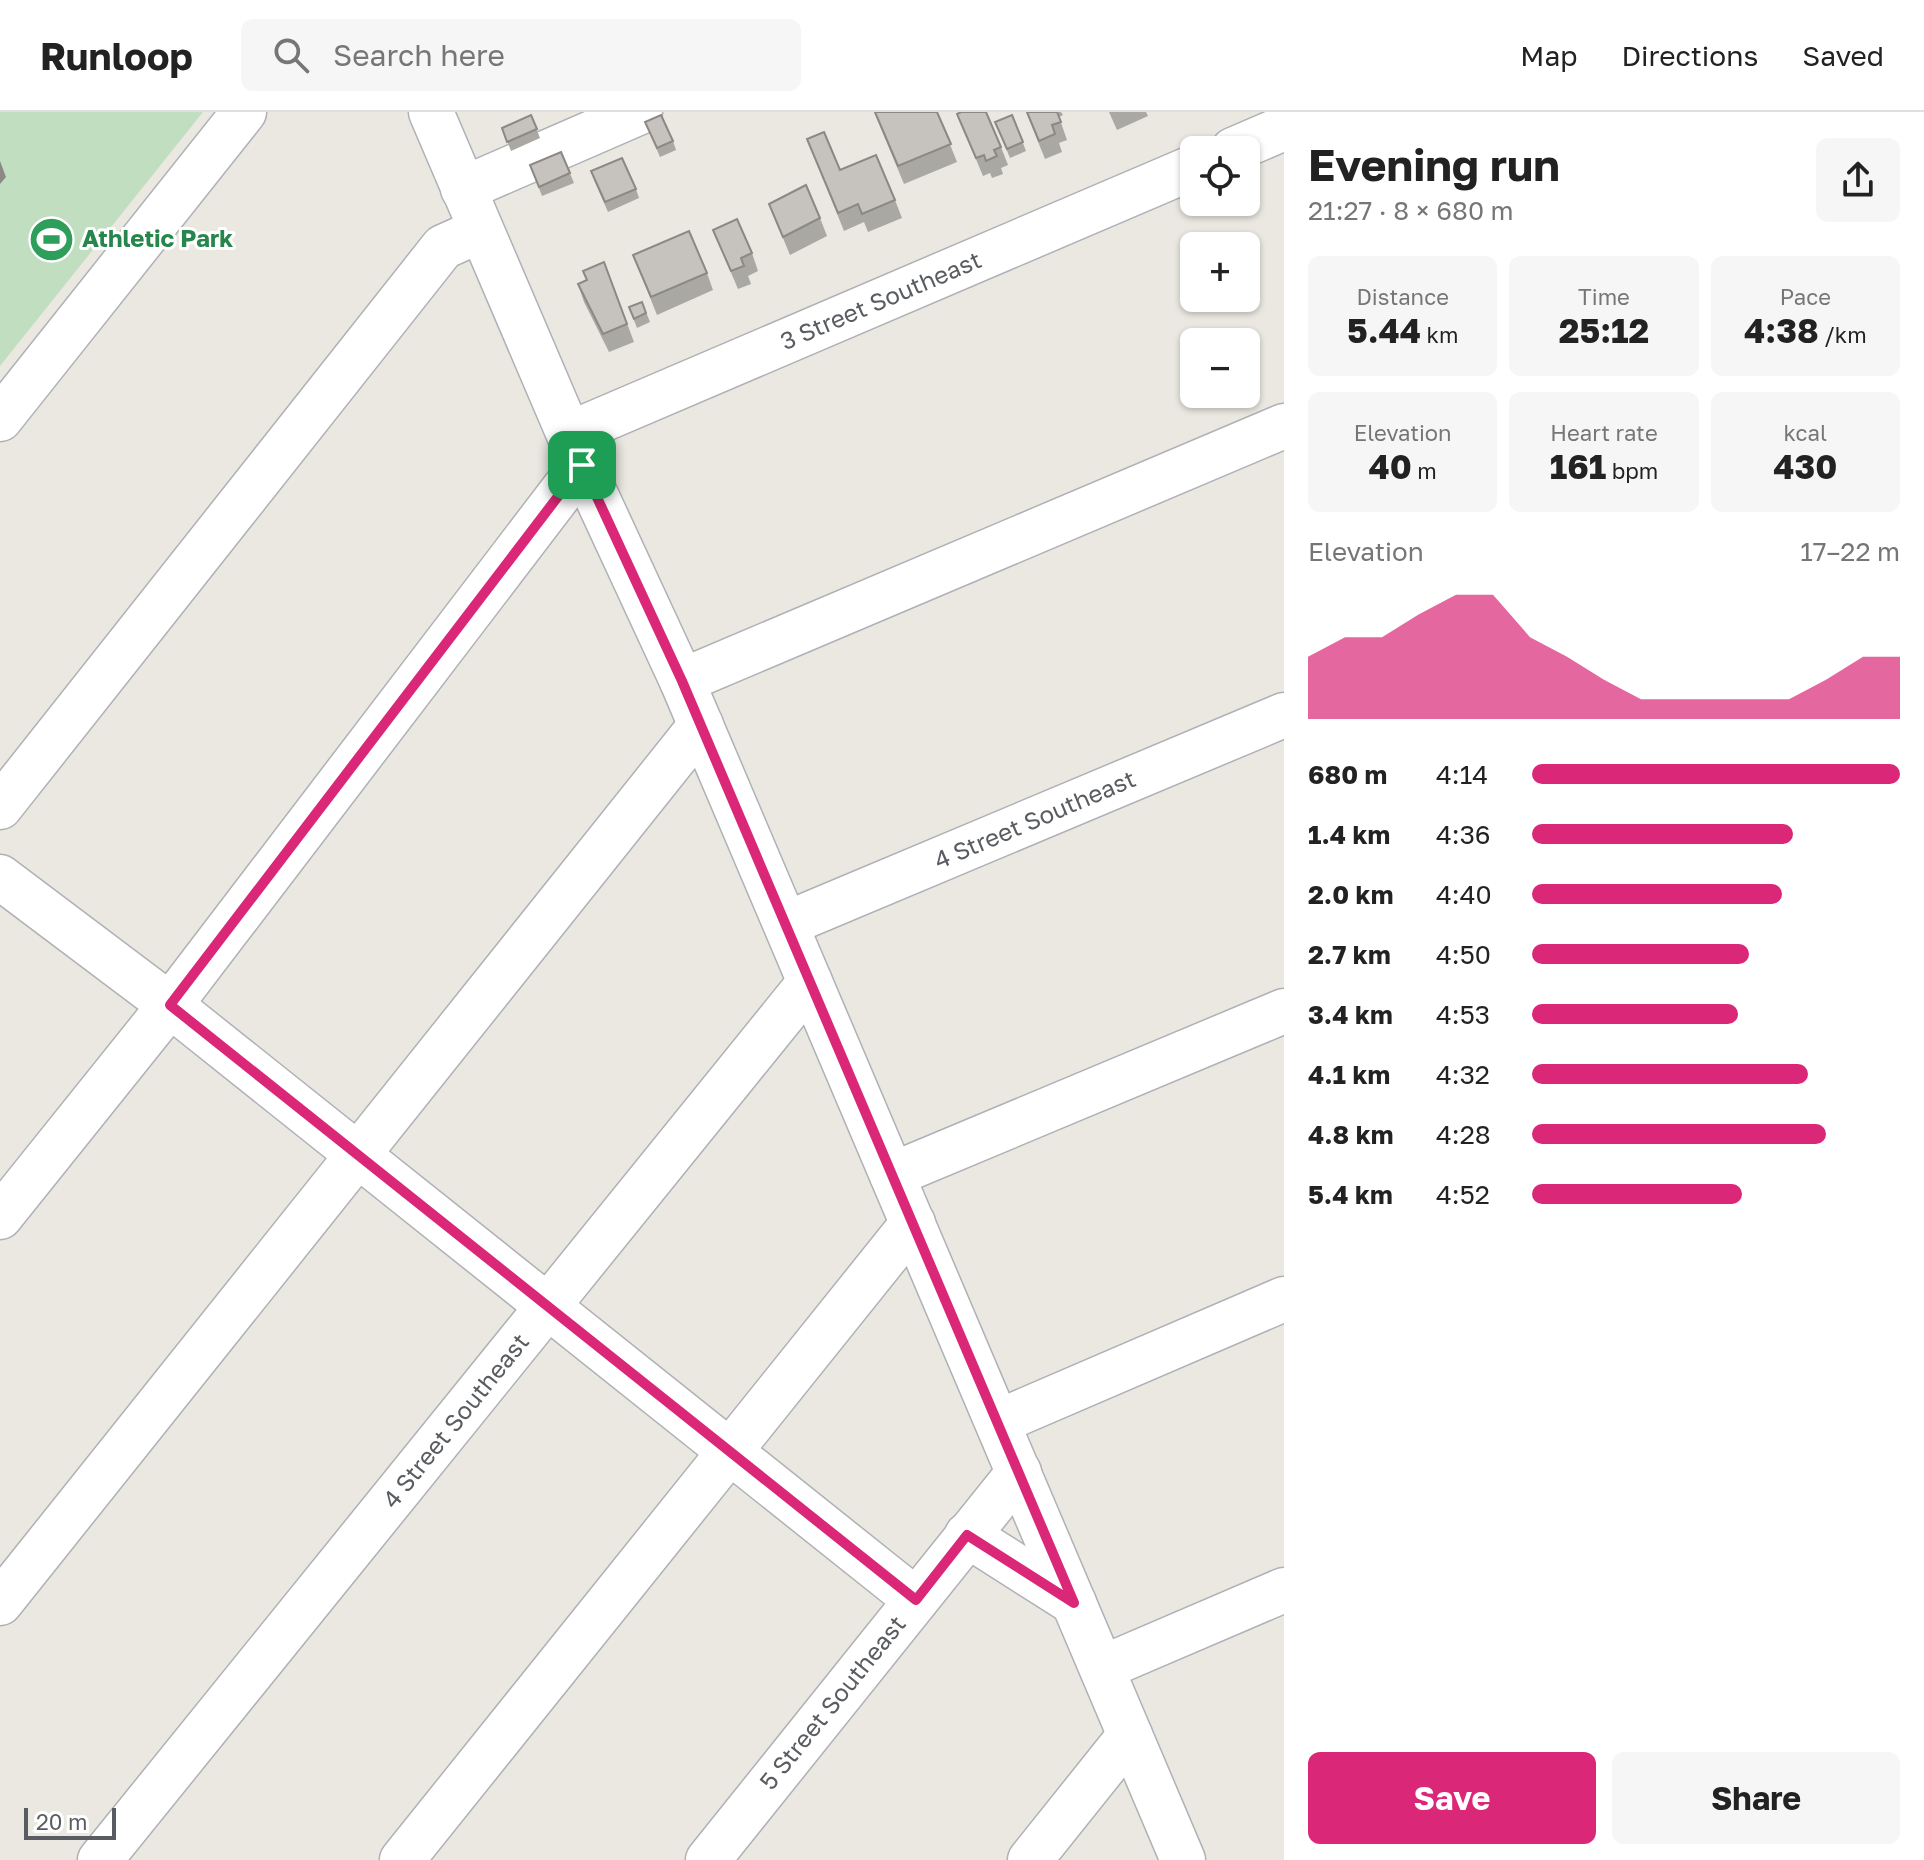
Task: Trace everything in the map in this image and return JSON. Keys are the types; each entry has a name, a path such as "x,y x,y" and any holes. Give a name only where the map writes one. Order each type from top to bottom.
{"street":[{"path":"0,419 244,112"},
{"path":"431,112 576,450 701,725 1183,1860"},
{"path":"463,189 640,112"},
{"path":"1260,138 1284,128"},
{"name":"3 Street Southeast","path":"0,1217 170,1005 576,450 1180,173"},
{"path":"0,807 443,247 481,230"},
{"path":"682,681 1284,426"},
{"name":"4 Street Southeast","path":"786,924 1284,715"},
{"path":"0,1603 701,725"},
{"path":"0,877 170,1005 916,1600"},
{"name":"4 Street Southeast","path":"100,1860 810,982"},
{"path":"892,1175 1284,1011"},
{"path":"402,1860 913,1223"},
{"path":"998,1422 1284,1299"},
{"name":"5 Street Southeast","path":"708,1860 1019,1472"},
{"path":"967,1535 1074,1603"},
{"path":"1102,1668 1284,1590"},
{"path":"1030,1860 1130,1735"}],"green space":[{"name":"Athletic Park","path":"0,112 203,112 0,366"}],"building":[{"path":"875,112 937,112 951,144 898,166"},
{"path":"986,112 1001,147 994,150 997,156 986,161 984,155 976,158 957,114"},
{"path":"1027,112 1057,112 1061,122 1052,125 1055,134 1039,141"},
{"path":"531,115 537,129 507,142 502,128"},
{"path":"661,115 673,141 657,148 645,122"},
{"path":"1012,115 1023,142 1007,149 995,122"},
{"path":"824,132 840,170 876,155 895,200 862,214 858,204 838,213 807,139"},
{"path":"561,152 570,173 539,187 530,165"},
{"path":"622,158 636,189 605,202 591,171"},
{"path":"806,185 820,218 783,237 769,204"},
{"path":"737,219 752,253 741,258 744,266 731,271 713,230"},
{"path":"689,231 707,273 651,297 633,255"},
{"path":"604,262 627,324 603,334 578,284 587,280 583,271"},
{"path":"642,302 646,313 634,319 629,307"}],"place":[{"name":"Athletic Park","path":"51,239"}],"route":[{"path":"582,465 682,681 1074,1603 967,1535 916,1600 170,1005 582,465"}]}
